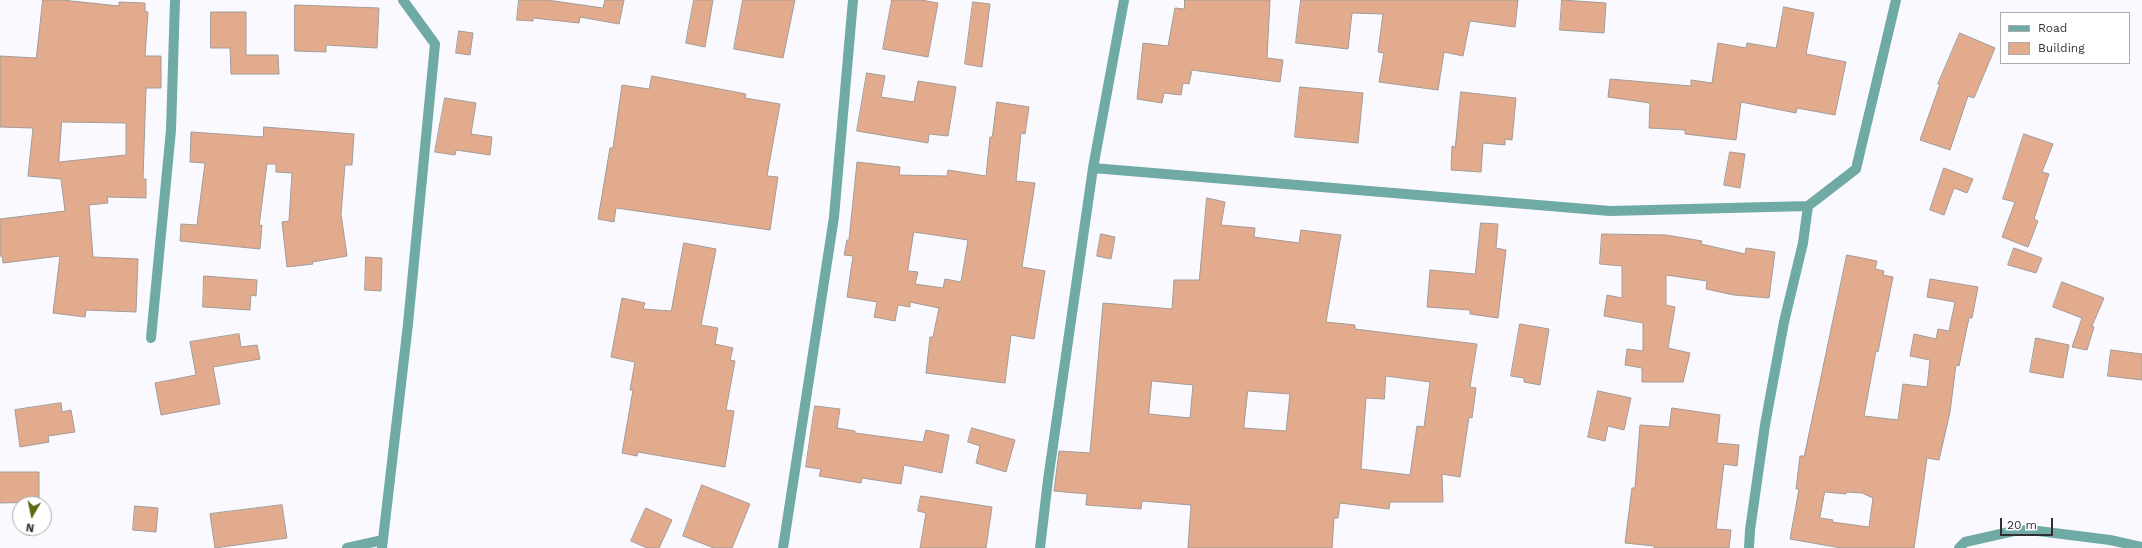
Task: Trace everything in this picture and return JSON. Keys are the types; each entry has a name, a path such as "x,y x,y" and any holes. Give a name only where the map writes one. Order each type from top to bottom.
{"street":[{"path":"151,338 171,130 175,0"},
{"path":"347,548 382,544 408,324 435,44 403,0"},
{"path":"783,548 834,216 853,0"},
{"path":"1040,548 1049,472 1094,168 1124,0"},
{"path":"1094,168 1610,211 1808,206 1856,169 1896,0"},
{"path":"1749,548 1750,530 1765,425 1784,322 1803,243 1808,206"},
{"path":"1959,548 1965,542 2014,531 2030,530 2110,540 2142,547"}],"building":[{"path":"43,0 62,0 119,6 119,2 145,3 145,12 148,12 145,56 161,56 161,88 146,88 143,179 146,179 146,198 107,197 108,203 89,205 93,257 138,259 136,312 86,310 85,317 53,313 60,256 3,263 2,256 0,256 0,219 65,211 61,179 28,176 33,128 0,127 0,56 36,58","holes":["62,122 126,123 126,155 59,162"]},
{"path":"519,0 547,0 603,8 605,0 624,0 619,24 580,17 579,23 533,18 533,21 517,20"},
{"path":"694,0 713,0 705,47 686,43"},
{"path":"743,0 795,0 783,58 734,49"},
{"path":"892,0 921,0 938,3 928,57 883,49"},
{"path":"1185,0 1270,0 1267,58 1283,60 1280,82 1192,70 1189,84 1183,83 1181,95 1164,93 1162,103 1137,99 1143,43 1168,46 1175,8 1184,9"},
{"path":"1301,0 1518,0 1515,27 1470,21 1463,56 1444,52 1438,90 1379,82 1384,53 1378,52 1383,14 1352,13 1348,49 1296,43"},
{"path":"1562,0 1606,3 1604,33 1560,30"},
{"path":"973,2 990,4 982,67 965,64"},
{"path":"295,5 379,8 377,48 326,45 326,52 295,51"},
{"path":"1784,7 1814,13 1806,54 1846,62 1835,115 1797,108 1796,113 1741,102 1736,140 1685,134 1685,130 1649,128 1650,103 1608,97 1610,79 1691,86 1691,80 1712,83 1718,43 1746,48 1747,43 1776,48"},
{"path":"211,12 246,12 246,55 278,55 279,74 231,74 230,48 211,48"},
{"path":"459,31 473,33 470,55 456,53"},
{"path":"1960,33 1995,48 1974,98 1968,96 1950,150 1920,140 1940,84 1938,84"},
{"path":"867,73 885,76 881,97 914,102 918,81 956,87 948,136 929,134 928,143 857,131"},
{"path":"652,76 746,94 745,98 780,104 767,176 778,177 770,230 616,208 614,222 598,219 610,148 613,148 622,85 649,89"},
{"path":"1300,87 1363,93 1358,143 1295,137"},
{"path":"1461,92 1516,98 1512,140 1505,139 1505,145 1483,143 1481,172 1451,170 1452,146 1455,147"},
{"path":"445,98 476,103 471,134 492,137 490,155 456,150 455,155 435,152"},
{"path":"997,102 1029,107 1025,134 1021,133 1016,181 1035,183 1022,267 1045,271 1034,339 1011,335 1005,383 926,373 930,337 933,337 939,308 910,302 910,307 898,305 895,321 874,317 877,302 847,297 853,256 844,255 847,240 849,240 857,162 900,167 899,175 947,176 948,170 986,176 990,137 992,137","holes":["914,232 968,240 961,282 945,279 943,288 915,284 918,272 908,271"]},
{"path":"264,127 354,134 352,165 345,165 341,214 347,256 312,262 313,264 287,267 282,222 289,221 292,173 276,172 276,164 267,164 259,226 262,225 260,249 180,241 181,224 197,225 205,163 190,162 191,132 263,137"},
{"path":"2024,134 2053,144 2042,172 2049,174 2034,219 2038,221 2028,247 2002,237 2015,202 2003,199"},
{"path":"1730,152 1745,154 1740,188 1724,185"},
{"path":"1944,168 1973,179 1967,193 1954,188 1944,215 1930,210"},
{"path":"1207,198 1225,202 1221,225 1255,228 1254,237 1299,243 1301,230 1341,235 1326,322 1355,325 1355,329 1477,344 1470,387 1476,388 1472,418 1469,417 1460,477 1442,474 1443,502 1390,502 1389,509 1340,503 1338,518 1334,518 1332,548 1188,548 1191,505 1142,501 1141,509 1086,505 1087,494 1054,491 1059,451 1090,453 1103,303 1172,309 1174,280 1199,280","holes":["1386,376 1430,382 1424,427 1417,426 1410,475 1361,469 1366,398 1384,399","1152,381 1193,385 1190,418 1149,414","1248,391 1290,394 1286,431 1244,428"]},
{"path":"1481,223 1498,224 1496,248 1506,250 1498,318 1470,314 1470,310 1427,307 1430,270 1475,274"},
{"path":"1101,234 1115,237 1111,259 1097,256"},
{"path":"1602,234 1666,235 1702,241 1701,244 1745,254 1746,248 1775,252 1769,298 1734,295 1706,289 1707,281 1666,275 1666,305 1675,307 1668,348 1690,353 1683,382 1642,382 1642,368 1625,365 1627,349 1643,351 1643,323 1604,316 1607,295 1622,298 1622,266 1600,264"},
{"path":"684,243 716,249 701,325 718,328 715,344 733,348 730,360 735,361 726,410 734,411 725,467 638,452 637,456 622,453 633,390 630,390 635,362 611,357 622,298 645,303 643,309 671,311"},
{"path":"2014,248 2042,258 2036,273 2008,265"},
{"path":"1847,255 1877,261 1875,269 1884,271 1883,275 1893,277 1878,352 1876,351 1864,416 1898,420 1903,384 1927,387 1930,360 1910,356 1914,334 1936,339 1938,329 1949,331 1955,302 1927,297 1930,279 1978,287 1972,318 1969,318 1959,366 1956,365 1950,412 1939,460 1927,458 1914,548 1841,548 1790,539 1799,489 1796,489 1800,456 1804,456","holes":["1825,492 1846,494 1846,492 1862,493 1873,498 1869,527 1832,522 1833,520 1820,518"]},
{"path":"366,257 382,258 381,291 365,290"},
{"path":"204,276 257,280 256,296 251,295 250,310 203,307"},
{"path":"2062,282 2104,298 2092,326 2094,327 2087,350 2072,347 2082,318 2053,307"},
{"path":"1520,324 1549,329 1540,385 1524,382 1524,378 1511,376"},
{"path":"239,334 241,347 257,345 260,359 213,367 220,404 161,415 155,383 196,375 190,342"},
{"path":"2036,338 2069,345 2063,378 2030,372"},
{"path":"2111,350 2142,354 2142,380 2108,376"},
{"path":"1598,391 1631,398 1624,430 1608,426 1605,441 1588,437"},
{"path":"61,403 62,412 71,410 75,432 48,436 49,442 20,447 15,410"},
{"path":"815,406 840,409 837,428 855,431 855,433 923,442 926,430 949,435 942,473 904,465 901,484 862,478 861,483 819,476 821,469 806,467"},
{"path":"1672,408 1720,415 1717,443 1739,445 1737,466 1724,464 1716,529 1731,530 1729,548 1654,548 1654,546 1625,543 1632,488 1635,488 1640,425 1669,427"},
{"path":"972,428 1015,440 1006,472 976,463 980,446 968,442"},
{"path":"0,472 39,472 39,496 12,496 12,503 0,503"},
{"path":"702,485 750,504 732,548 714,548 683,536"},
{"path":"921,496 992,507 986,548 920,548 926,513 918,511"},
{"path":"282,505 287,538 215,548 210,514"},
{"path":"135,506 158,508 156,532 133,530"},
{"path":"646,508 672,520 659,548 647,548 631,541"}]}
